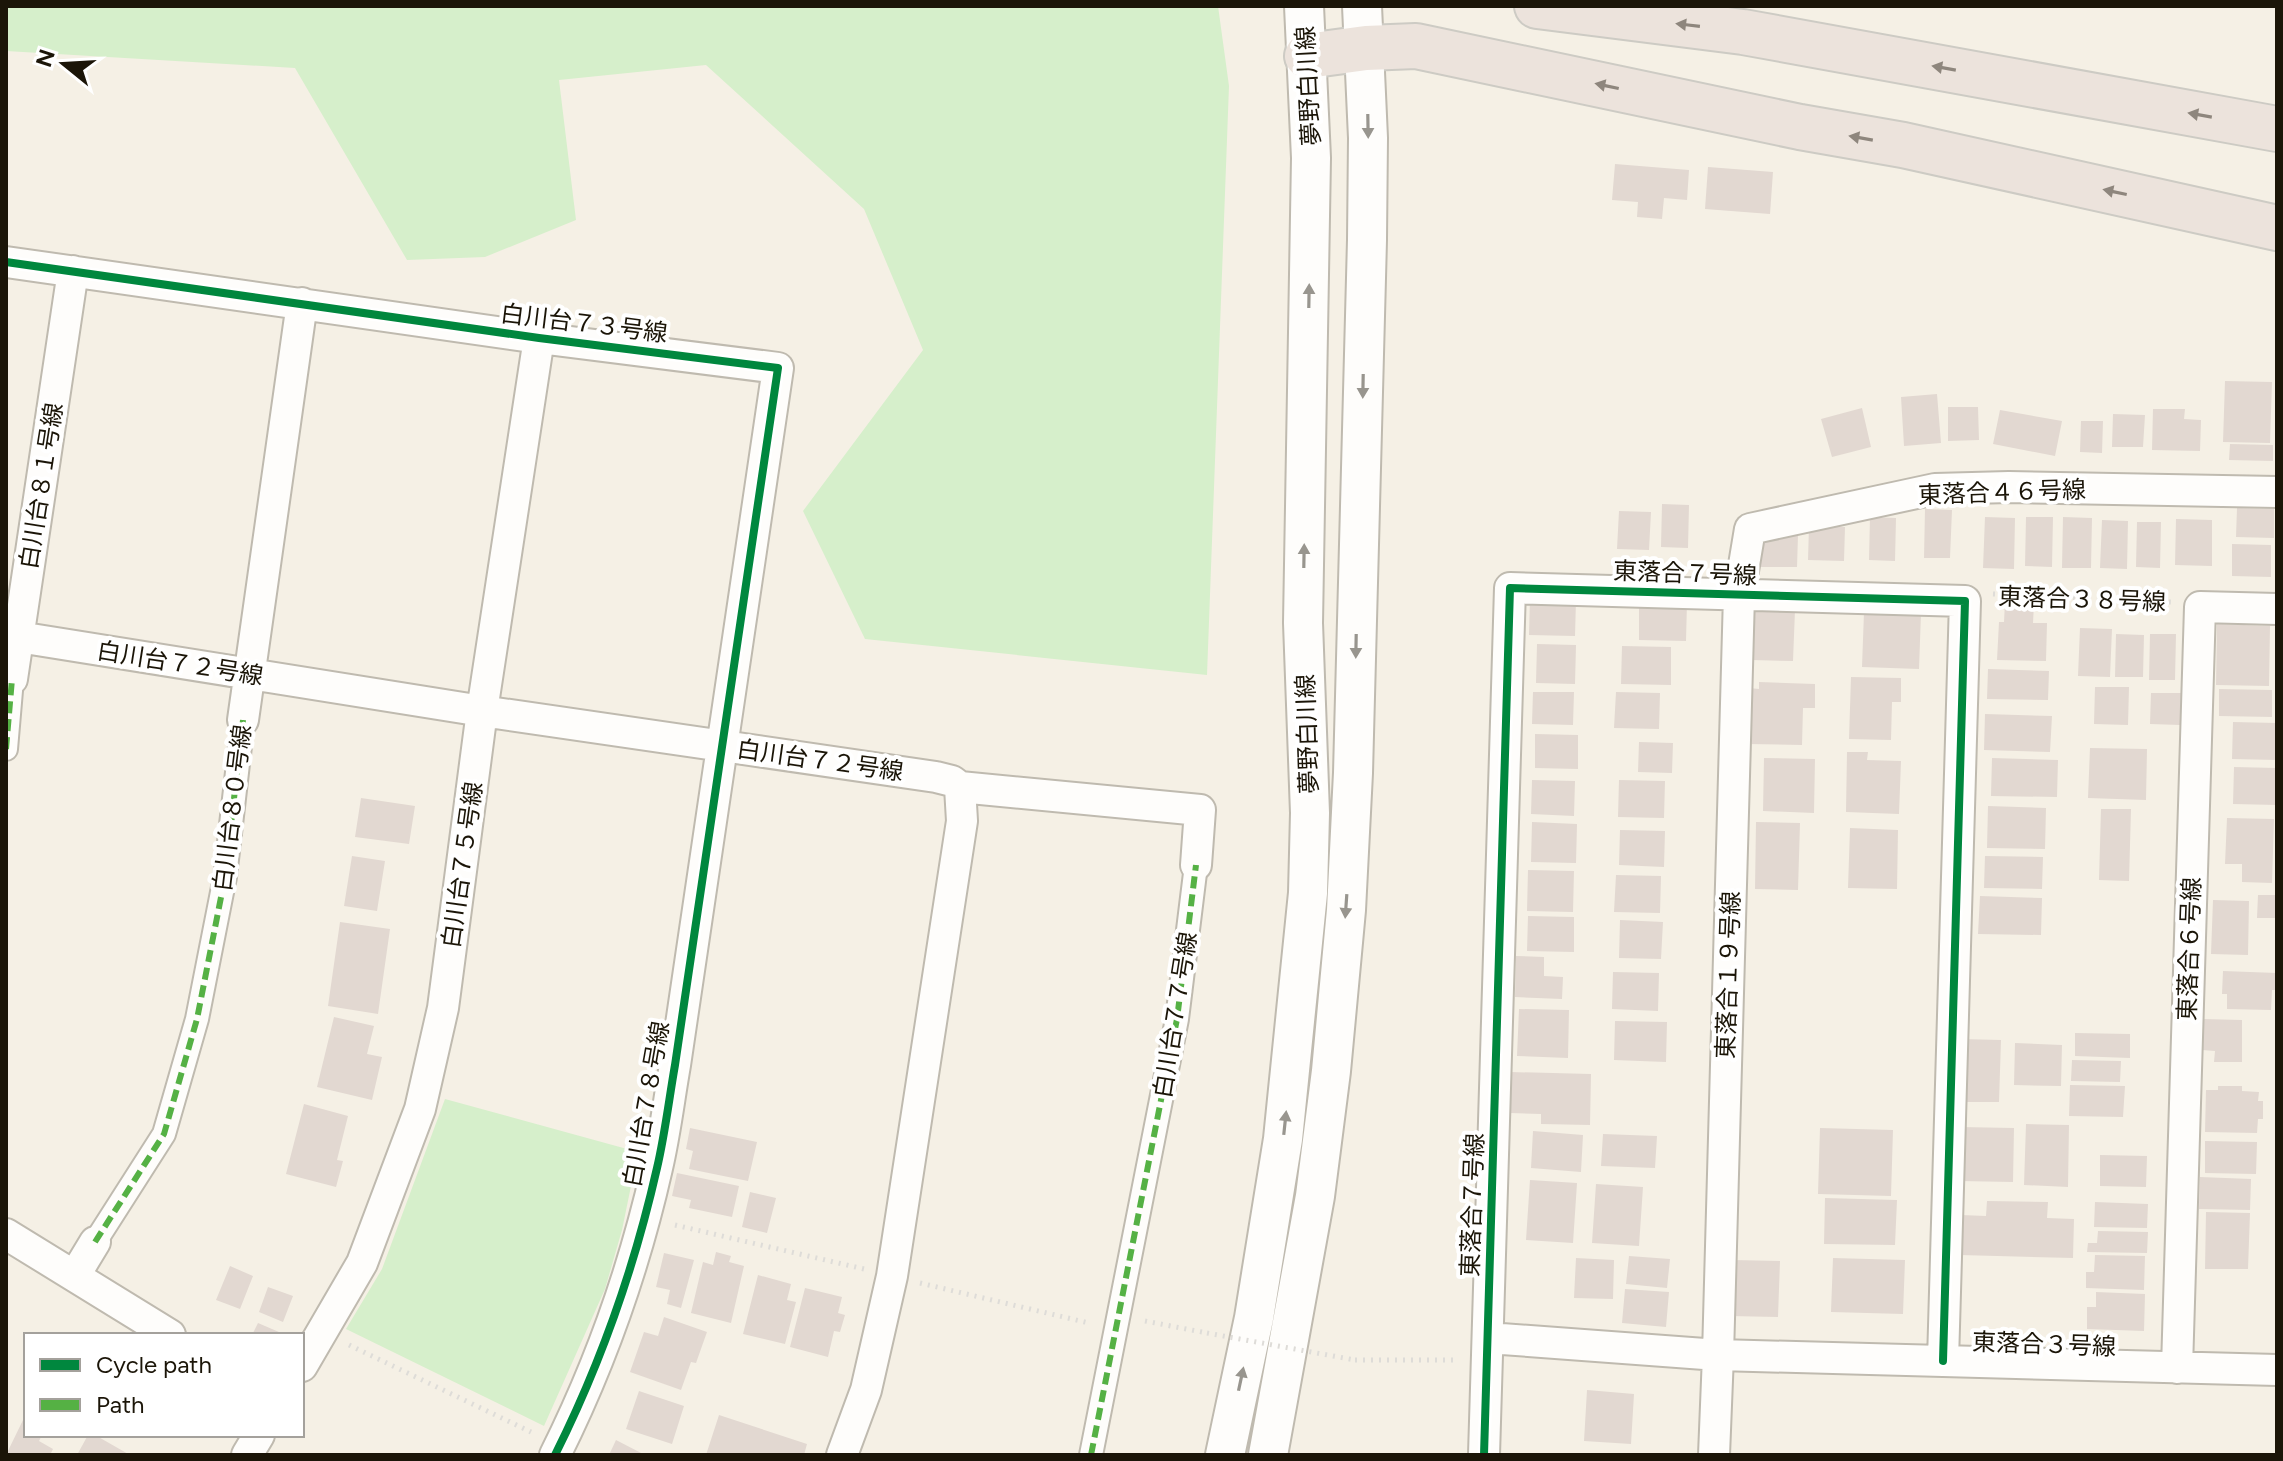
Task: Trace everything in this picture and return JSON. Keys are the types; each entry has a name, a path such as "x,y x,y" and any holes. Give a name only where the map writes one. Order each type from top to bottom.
{"highway":[{"path":"1537,6 1743,32 2277,129"},
{"path":"1307,56 1364,27 1416,46 1800,127 1903,145 2277,228"},
{"path":"2192,208 2277,207"}],"street":[{"name":"夢野白川線","path":"1225,1455 1254,1318 1283,1139 1308,893 1310,813 1303,623 1311,158 1304,6"},
{"name":"夢野白川線","path":"1268,1455 1315,1196 1331,1071 1346,910 1353,773 1367,240 1364,27"},
{"name":"白川台７３号線","path":"6,262 539,338 778,368 722,746"},
{"name":"白川台８１号線","path":"6,749 12,636 73,271"},
{"name":"白川台８０号線","path":"95,1242 164,1134 197,1019 225,877 243,720 302,303"},
{"name":"白川台７５号線","path":"304,1363 362,1263 420,1109 443,1008 482,711 539,338"},
{"name":"東落合４６号線","path":"1739,595 1750,529 1935,489 2009,487 2277,492"},
{"name":"東落合７号線","path":"1484,1455 1510,588 1965,601"},
{"name":"東落合１９号線","path":"1718,1355 1739,595"},
{"path":"1943,1361 1965,601"},
{"path":"2200,607 2277,609"},
{"name":"東落合６号線","path":"2177,1368 2200,607"},
{"name":"白川台７２号線","path":"12,636 482,711 936,777 952,781 960,787"},
{"name":"白川台７８号線","path":"558,1450 613,1316 645,1218 658,1166 722,746"},
{"path":"842,1455 866,1390 892,1276 962,821 960,787"},
{"name":"白川台７７号線","path":"960,787 1200,810 1177,1019 1091,1455"},
{"path":"6,1234 167,1333"},
{"path":"75,1275 95,1242"},
{"name":"東落合３号線","path":"1488,1338 1718,1355 2277,1370"},
{"path":"1714,1455 1718,1355"},
{"path":"247,1455 258,1437"}],"path":[{"path":"1120,1317 1355,1360"},
{"path":"323,1333 558,1450"}],"green space":[{"path":"6,6 1218,6 1229,86 1207,675 865,639 803,511 923,350 864,209 706,65 559,80 576,220 485,257 407,260 295,68 6,51"},
{"path":"445,1099 638,1152 622,1230 605,1289 544,1426 346,1329 382,1269"}],"building":[{"path":"1615,164 1689,170 1687,200 1664,198 1662,219 1637,217 1638,202 1612,200"},
{"path":"1708,167 1773,172 1770,214 1705,209"},
{"path":"2225,381 2272,382 2270,443 2223,442"},
{"path":"1937,394 1941,443 1904,446 1901,397"},
{"path":"1948,407 1978,407 1979,440 1948,441"},
{"path":"1862,408 1871,447 1832,457 1821,419"},
{"path":"2153,409 2185,409 2184,419 2201,420 2200,451 2152,450"},
{"path":"2000,410 2062,421 2055,456 1993,444"},
{"path":"2113,414 2145,415 2143,447 2112,447"},
{"path":"2081,421 2103,421 2102,453 2080,452"},
{"path":"2230,444 2273,445 2273,461 2229,460"},
{"path":"1662,504 1689,505 1688,548 1661,547"},
{"path":"2237,508 2274,509 2274,538 2236,537"},
{"path":"1925,509 1952,510 1950,558 1924,558"},
{"path":"1619,511 1651,512 1649,550 1617,549"},
{"path":"1870,517 1896,518 1895,561 1869,560"},
{"path":"1985,517 2015,518 2014,569 1983,568"},
{"path":"2026,517 2053,517 2052,567 2025,566"},
{"path":"2063,517 2092,518 2091,568 2062,568"},
{"path":"2176,519 2212,520 2212,566 2175,565"},
{"path":"2102,520 2128,521 2127,569 2100,568"},
{"path":"2137,522 2161,522 2160,568 2136,567"},
{"path":"1809,526 1845,527 1844,561 1808,560"},
{"path":"1760,534 1798,535 1797,567 1760,567"},
{"path":"2232,544 2271,545 2271,577 2232,576"},
{"path":"1530,598 1576,600 1575,636 1529,635"},
{"path":"1639,601 1687,602 1686,641 1639,640"},
{"path":"2005,602 2034,603 2033,623 2047,623 2046,661 1997,660 1999,622 2004,622"},
{"path":"1754,609 1795,610 1793,661 1752,660"},
{"path":"1864,612 1921,613 1919,669 1862,667"},
{"path":"2217,624 2270,626 2269,686 2216,685"},
{"path":"2080,628 2112,629 2110,677 2078,676"},
{"path":"2116,634 2144,635 2143,677 2115,677"},
{"path":"2150,634 2176,634 2175,680 2149,680"},
{"path":"1537,644 1576,645 1575,684 1536,683"},
{"path":"1622,646 1671,647 1671,685 1621,684"},
{"path":"1988,669 2049,671 2048,700 1987,699"},
{"path":"1851,677 1901,678 1901,702 1892,702 1891,740 1849,739"},
{"path":"1759,682 1815,684 1815,708 1803,708 1802,745 1747,744 1749,688 1759,689"},
{"path":"2095,687 2129,687 2128,725 2094,724"},
{"path":"2219,689 2272,690 2272,717 2219,716"},
{"path":"1533,692 1574,692 1573,725 1532,724"},
{"path":"1616,692 1660,693 1659,729 1614,728"},
{"path":"2151,693 2181,693 2180,725 2150,724"},
{"path":"1985,714 2052,716 2050,752 1984,750"},
{"path":"2233,722 2277,723 2277,760 2232,759"},
{"path":"1535,734 1578,735 1578,769 1535,768"},
{"path":"1639,742 1673,743 1672,773 1638,772"},
{"path":"2090,748 2147,749 2146,800 2088,798"},
{"path":"1847,752 1868,752 1867,760 1901,761 1899,814 1846,812"},
{"path":"1764,758 1815,759 1814,813 1763,811"},
{"path":"1992,758 2058,760 2057,797 1991,796"},
{"path":"2234,767 2277,768 2277,805 2233,804"},
{"path":"1532,780 1575,781 1574,816 1531,814"},
{"path":"1619,780 1665,781 1664,818 1618,817"},
{"path":"361,798 415,806 409,844 355,837"},
{"path":"1988,806 2046,808 2045,849 1987,848"},
{"path":"2101,809 2131,809 2129,881 2099,880"},
{"path":"2227,818 2274,819 2272,883 2242,882 2242,864 2225,864"},
{"path":"1532,822 1577,824 1576,863 1531,862"},
{"path":"1756,822 1800,823 1798,890 1755,889"},
{"path":"1850,828 1898,830 1897,889 1848,888"},
{"path":"1620,830 1665,831 1664,867 1619,865"},
{"path":"352,856 385,861 377,911 344,906"},
{"path":"1985,856 2043,857 2042,889 1984,888"},
{"path":"1528,870 1574,871 1573,912 1527,911"},
{"path":"1616,875 1661,876 1660,913 1614,912"},
{"path":"2258,895 2277,895 2277,918 2257,918"},
{"path":"1980,896 2042,898 2041,935 1978,934"},
{"path":"2213,900 2249,901 2248,955 2211,954"},
{"path":"1528,916 1574,917 1574,952 1527,951"},
{"path":"1620,920 1663,922 1661,959 1619,958"},
{"path":"340,922 390,929 378,1014 328,1006"},
{"path":"1516,956 1544,957 1544,976 1563,977 1562,999 1515,997"},
{"path":"2223,971 2277,973 2277,990 2272,990 2271,1010 2227,1009 2227,994 2222,994"},
{"path":"1613,972 1659,973 1658,1011 1612,1009"},
{"path":"1519,1009 1569,1010 1568,1058 1517,1056"},
{"path":"334,1017 374,1026 367,1054 382,1057 372,1100 317,1087"},
{"path":"2203,1019 2242,1020 2242,1062 2214,1062 2215,1051 2202,1050"},
{"path":"1615,1021 1667,1022 1666,1062 1614,1060"},
{"path":"2075,1033 2130,1034 2130,1058 2075,1056"},
{"path":"1961,1039 2001,1040 1999,1102 1960,1102"},
{"path":"2015,1043 2062,1045 2061,1086 2014,1085"},
{"path":"2072,1060 2121,1061 2120,1082 2071,1081"},
{"path":"1511,1072 1591,1074 1590,1125 1541,1124 1541,1114 1510,1113"},
{"path":"2070,1085 2125,1086 2123,1117 2069,1116"},
{"path":"2218,1086 2242,1086 2242,1091 2259,1092 2258,1101 2263,1101 2263,1119 2258,1119 2257,1133 2205,1132 2206,1090 2218,1090"},
{"path":"304,1104 348,1116 337,1160 343,1161 336,1187 286,1174"},
{"path":"2026,1124 2069,1125 2068,1187 2024,1185"},
{"path":"1960,1127 2014,1128 2013,1182 1959,1181"},
{"path":"690,1128 757,1142 748,1181 689,1169 693,1151 686,1149"},
{"path":"1820,1128 1893,1130 1891,1196 1818,1194"},
{"path":"1533,1131 1583,1135 1581,1172 1531,1168"},
{"path":"1603,1134 1657,1136 1655,1168 1601,1166"},
{"path":"2205,1141 2257,1142 2256,1174 2205,1173"},
{"path":"2100,1155 2147,1156 2146,1187 2100,1186"},
{"path":"677,1173 739,1186 732,1217 689,1208 691,1200 672,1196"},
{"path":"2200,1177 2251,1179 2250,1210 2199,1209"},
{"path":"1530,1180 1577,1183 1573,1243 1526,1240"},
{"path":"1596,1184 1643,1187 1639,1246 1592,1243"},
{"path":"750,1192 776,1198 767,1233 742,1227"},
{"path":"1825,1198 1897,1200 1895,1245 1824,1244"},
{"path":"1987,1201 2048,1202 2047,1218 2074,1219 2073,1258 1960,1255 1961,1215 1986,1216"},
{"path":"2095,1202 2148,1204 2147,1228 2094,1227"},
{"path":"2206,1212 2250,1213 2248,1269 2205,1269"},
{"path":"2098,1231 2148,1232 2147,1253 2087,1252 2088,1243 2097,1243"},
{"path":"716,1252 731,1256 729,1262 744,1266 731,1323 691,1313 703,1262 713,1265"},
{"path":"664,1253 694,1260 681,1308 667,1304 670,1290 656,1287"},
{"path":"2095,1255 2145,1256 2144,1290 2086,1288 2086,1272 2094,1272"},
{"path":"1629,1256 1670,1259 1667,1288 1626,1284"},
{"path":"1576,1258 1614,1260 1613,1299 1574,1298"},
{"path":"1833,1258 1905,1260 1903,1314 1831,1312"},
{"path":"1732,1260 1780,1261 1778,1317 1730,1316"},
{"path":"230,1266 253,1276 240,1309 216,1300"},
{"path":"758,1275 791,1284 787,1300 796,1302 785,1344 743,1334"},
{"path":"268,1287 293,1296 283,1322 259,1312"},
{"path":"805,1288 842,1297 838,1313 845,1315 840,1332 834,1331 828,1357 790,1347"},
{"path":"1625,1289 1669,1292 1666,1327 1622,1323"},
{"path":"2096,1292 2145,1294 2144,1331 2087,1329 2087,1307 2096,1307"},
{"path":"664,1317 707,1332 696,1363 691,1362 681,1390 630,1372 644,1332 658,1336"},
{"path":"258,1323 281,1333 253,1333"},
{"path":"1587,1390 1634,1394 1631,1444 1584,1441"},
{"path":"639,1391 684,1406 672,1444 626,1429"},
{"path":"719,1415 807,1444 804,1455 706,1455"},
{"path":"23,1420 24,1437 41,1437 39,1441 53,1449 50,1455 6,1455"},
{"path":"87,1437 98,1437 130,1455 77,1455"},
{"path":"616,1440 645,1455 609,1455"}],"marked path":[{"path":"6,749 12,679"},
{"path":"95,1242 164,1134 197,1019 225,877 243,720"},
{"path":"1091,1455 1177,1019 1196,865"}],"cycle path":[{"path":"6,262 539,338 778,368 660,1155 615,1314 587,1386 555,1455"},
{"path":"1484,1455 1510,588 1965,601 1943,1361"}]}
